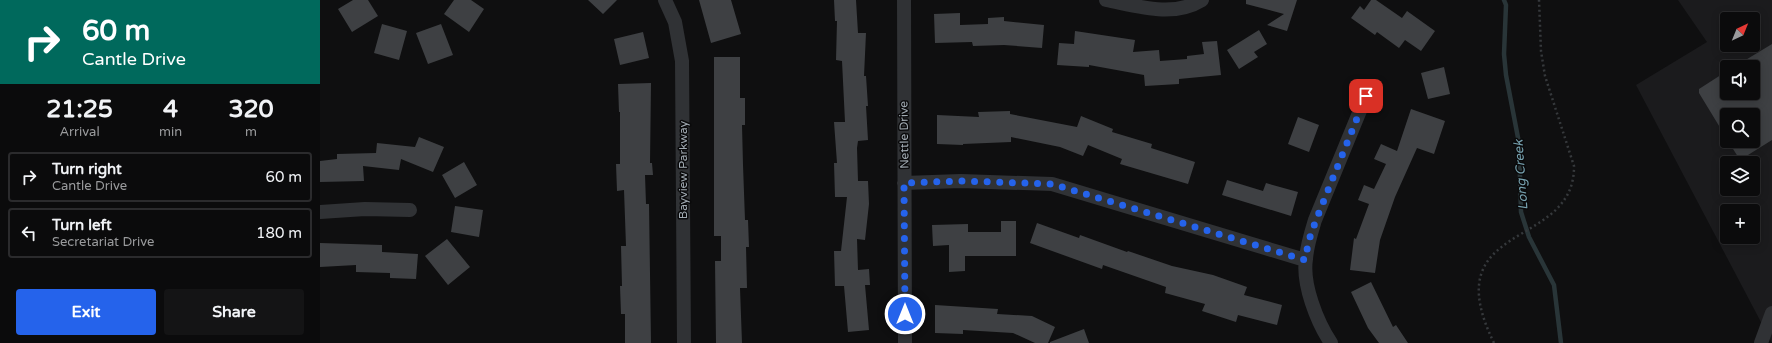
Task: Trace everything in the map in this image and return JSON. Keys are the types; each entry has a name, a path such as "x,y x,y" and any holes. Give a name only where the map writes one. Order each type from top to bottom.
{"street":[{"name":"Bayview Parkway","path":"666,0 675,22 682,61 684,343"},
{"name":"Nettle Drive","path":"904,0 905,343"},
{"path":"1106,0 1163,10 1188,7 1202,0"},
{"path":"1331,343 1314,312 1305,260 1309,240 1316,220 1366,96"},
{"path":"904,183 961,181 1052,184 1305,260"},
{"path":"320,212 365,209 410,210"},
{"path":"1761,343 1772,313"}],"path":[{"path":"1494,343 1478,302 1479,280 1492,256 1509,242 1558,209 1569,195 1574,181 1574,166 1545,76 1541,51 1539,0"}],"shaded area":[{"path":"1678,0 1772,0 1772,343 1636,85 1707,42"}],"building":[{"path":"353,0 368,0 378,16 352,32 338,9"},
{"path":"454,0 471,0 484,9 469,32 444,14"},
{"path":"588,0 617,0 603,14"},
{"path":"699,0 731,0 741,34 711,43"},
{"path":"834,0 856,0 858,33 866,33 864,76 866,76 868,106 866,106 868,140 858,141 857,148 858,181 868,181 869,204 865,240 857,239 858,270 869,269 870,285 865,285 869,330 848,332 844,286 835,286 834,251 841,251 847,197 835,197 834,163 837,163 834,122 845,122 842,61 836,60 837,21 835,21"},
{"path":"1246,0 1297,0 1287,31 1267,25 1284,14 1246,4"},
{"path":"1371,0 1376,0 1402,18 1407,11 1435,31 1421,51 1405,40 1399,48 1377,32 1375,35 1351,18 1360,6 1364,10"},
{"path":"960,13 960,25 988,24 988,18 1004,17 1004,21 1044,25 1042,48 1004,45 973,46 972,42 935,43 934,14"},
{"path":"382,24 407,31 399,60 374,53"},
{"path":"441,24 453,55 428,64 416,33"},
{"path":"1259,30 1267,44 1254,52 1258,57 1239,69 1227,50"},
{"path":"1075,31 1135,40 1133,52 1159,50 1160,61 1187,59 1187,56 1204,54 1202,42 1217,41 1221,75 1179,79 1179,84 1145,86 1144,75 1089,65 1089,67 1057,65 1059,43 1074,44"},
{"path":"643,32 649,58 620,65 614,39"},
{"path":"1772,44 1772,140 1760,148 1760,108 1720,108 1720,128 1699,93 1699,89 1720,76 1720,100 1760,100 1760,60 1746,60"},
{"path":"714,57 740,57 740,98 745,98 745,125 742,125 743,165 745,220 748,220 749,247 746,247 747,288 740,288 742,343 716,343 715,261 721,261 721,236 714,236"},
{"path":"1444,67 1450,94 1428,99 1421,73"},
{"path":"651,83 650,163 652,163 653,175 645,175 646,204 649,204 651,343 625,343 625,314 621,314 620,286 622,286 621,246 626,246 624,190 617,191 616,164 620,164 620,112 618,84"},
{"path":"1411,109 1445,121 1434,154 1417,148 1395,197 1380,240 1375,273 1350,270 1354,238 1356,239 1369,204 1358,200 1364,185 1374,189 1386,164 1374,159 1381,144 1397,151"},
{"path":"1010,111 1010,114 1077,127 1081,116 1113,129 1112,132 1152,144 1151,148 1195,162 1188,184 1120,164 1122,159 1088,145 1083,156 1060,147 1011,137 1011,142 963,145 937,144 937,115 979,117 978,112"},
{"path":"1298,117 1319,125 1309,152 1288,144"},
{"path":"419,137 444,147 433,172 401,159 399,170 363,166 364,181 320,182 320,161 337,159 337,154 376,153 377,143 415,147"},
{"path":"1732,148 1759,148 1746,156 1737,156"},
{"path":"464,162 477,185 455,198 442,175"},
{"path":"1227,180 1263,191 1266,183 1298,192 1291,216 1222,195"},
{"path":"455,206 483,210 479,237 451,232"},
{"path":"1001,221 1016,221 1016,256 965,256 965,271 949,272 949,245 933,246 932,225 968,224 968,232 1001,232"},
{"path":"1037,223 1079,238 1080,235 1127,252 1128,251 1172,266 1213,275 1247,287 1244,295 1282,305 1277,325 1238,315 1236,322 1202,311 1205,304 1165,293 1166,287 1103,265 1102,269 1030,243"},
{"path":"447,239 470,267 448,285 425,256"},
{"path":"320,243 382,245 382,252 418,254 416,279 390,278 390,273 356,272 356,265 320,267"},
{"path":"1371,282 1393,327 1396,325 1408,343 1379,343 1368,328 1351,292"},
{"path":"935,305 998,309 997,314 1032,316 1055,327 1048,343 1035,343 1013,333 963,330 963,334 935,333"},
{"path":"1084,329 1089,343 1050,343 1050,342"}],"waterway":[{"name":"Long Creek","path":"1504,0 1506,5 1504,54 1506,75 1519,143 1521,212 1529,237 1554,285 1561,343"}],"route":[{"path":"905,314 904,183 961,181 1034,182 1052,184 1305,260 1309,240 1316,220 1357,114 1366,96"}]}
